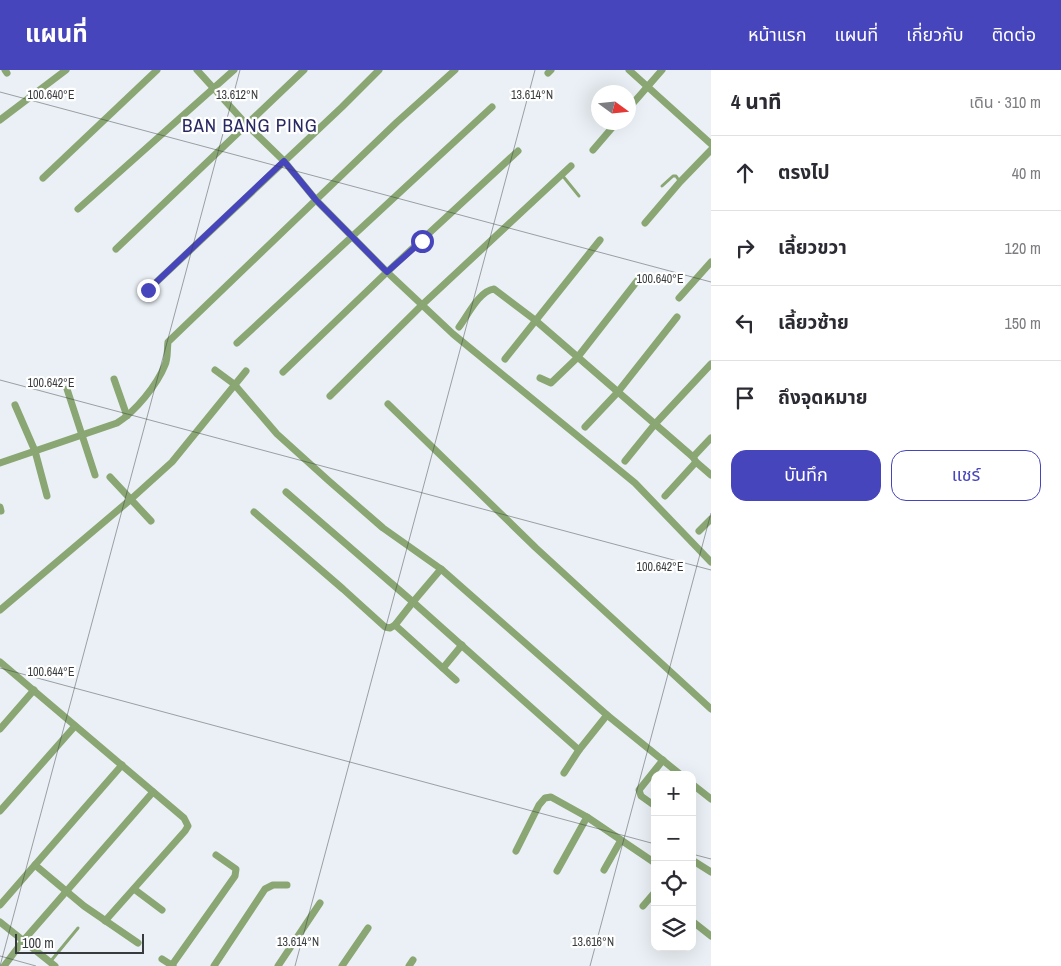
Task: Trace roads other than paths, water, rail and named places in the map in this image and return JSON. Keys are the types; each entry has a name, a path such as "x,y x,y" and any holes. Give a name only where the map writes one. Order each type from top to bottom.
{"street":[{"path":"0,120 66,70"},
{"path":"44,178 158,70"},
{"path":"197,70 247,125 284,161 316,200 387,272 453,334 635,483 711,562"},
{"path":"78,209 234,70"},
{"path":"116,249 304,70"},
{"path":"148,290 342,108 379,70"},
{"path":"0,463 117,423 127,416 148,394 165,365 168,342 397,122 455,70"},
{"path":"629,70 711,144"},
{"path":"636,100 662,70"},
{"path":"237,343 492,107"},
{"path":"593,150 610,130"},
{"path":"645,223 680,182 711,150"},
{"path":"283,372 387,272 518,151"},
{"path":"330,396 423,304 571,166"},
{"path":"505,359 600,240"},
{"path":"679,298 711,262"},
{"path":"540,378 549,386 577,358 642,276"},
{"path":"459,327 478,301 489,290 494,289 536,320 711,475"},
{"path":"585,426 617,393 676,317"},
{"path":"625,460 655,424 711,364"},
{"path":"215,370 234,384 277,434 383,528 441,569 607,715 676,771"},
{"path":"0,610 172,462 246,371"},
{"path":"114,379 127,416"},
{"path":"67,389 81,436 96,476"},
{"path":"15,404 35,451 47,496"},
{"path":"388,404 536,548 711,709"},
{"path":"665,496 711,438"},
{"path":"110,477 151,521"},
{"path":"286,492 579,750"},
{"path":"254,512 385,628 395,625 441,569"},
{"path":"699,531 711,519"},
{"path":"395,625 456,680"},
{"path":"443,668 462,645"},
{"path":"0,662 184,818 188,826 105,921"},
{"path":"0,729 34,690"},
{"path":"564,773 579,750 607,715"},
{"path":"0,811 75,726"},
{"path":"654,771 663,760"},
{"path":"0,905 122,765"},
{"path":"651,775 639,790 641,796 651,803"},
{"path":"696,787 711,799"},
{"path":"4,966 23,941 153,792"},
{"path":"516,851 539,805 545,798 551,798 587,817 652,861"},
{"path":"557,871 587,817"},
{"path":"604,870 621,840"},
{"path":"162,959 173,966 235,876 236,869 216,855"},
{"path":"694,861 711,872"},
{"path":"34,865 84,906 138,943"},
{"path":"214,966 265,889 273,885 287,885"},
{"path":"134,889 162,910"},
{"path":"643,906 651,897"},
{"path":"278,966 320,903"},
{"path":"0,922 53,964"},
{"path":"696,924 711,936"},
{"path":"342,966 368,928"}],"lane":[{"path":"562,175 579,196"},
{"path":"662,186 673,176 676,176 680,182"},
{"path":"53,964 78,928"}],"district":[{"name":"BAN BANG PING","path":"250,125"}]}
